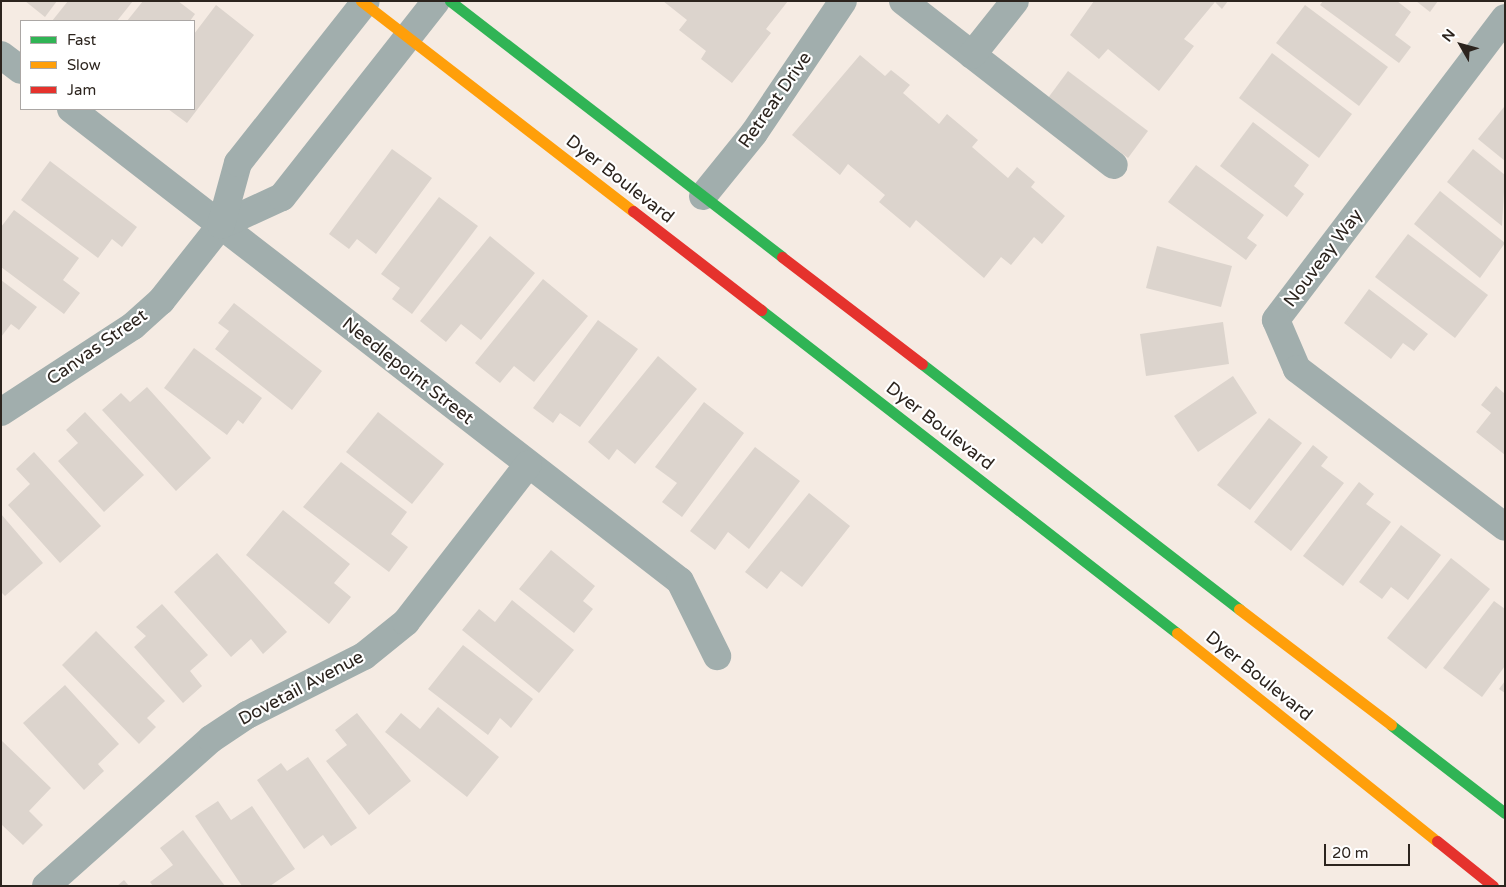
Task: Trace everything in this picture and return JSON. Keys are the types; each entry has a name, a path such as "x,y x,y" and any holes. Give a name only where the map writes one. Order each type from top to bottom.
{"main road":[{"name":"Dyer Boulevard","path":"450,1 1505,814"},
{"name":"Dyer Boulevard","path":"364,2 1119,586 1493,886"}],"street":[{"name":"Canvas Street","path":"221,225 282,197 436,1"},
{"name":"Retreat Drive","path":"703,196 754,133 843,1"},
{"path":"902,1 1114,165"},
{"path":"972,55 1015,1"},
{"name":"Canvas Street","path":"1,412 133,326 161,301 221,225 238,163 364,2"},
{"name":"Nouveay Way","path":"1505,18 1276,320 1297,369 1505,527"},
{"path":"1,55 20,69"},
{"name":"Needlepoint Street","path":"72,110 680,581 717,656"},
{"name":"Dovetail Avenue","path":"46,886 211,739 247,715 364,656 406,622 528,465"}],"building":[{"path":"25,1 57,1 45,17"},
{"path":"68,1 133,1 118,20 53,20"},
{"path":"143,1 178,1 195,14 191,20 128,20"},
{"path":"663,1 788,1 766,29 771,33 732,83 701,59 706,51 679,30 687,20"},
{"path":"1094,1 1228,1 1222,9 1215,2 1184,39 1194,46 1159,91 1108,49 1099,59 1070,35"},
{"path":"1323,1 1397,1 1411,12 1395,35 1411,47 1399,63 1320,5"},
{"path":"1416,1 1438,1 1430,12"},
{"path":"216,5 254,35 187,123 169,110 195,110 195,33"},
{"path":"1305,5 1388,67 1359,106 1276,43"},
{"path":"1272,53 1352,114 1319,158 1239,98"},
{"path":"860,55 885,76 891,70 910,85 903,93 939,124 947,114 978,140 972,147 1008,178 1017,167 1035,182 1031,187 1065,216 1042,244 1034,237 1011,265 1001,257 984,278 916,220 910,228 879,202 885,195 848,164 840,175 792,135"},
{"path":"1068,71 1148,131 1128,158 1048,98"},
{"path":"1505,108 1505,161 1478,139"},
{"path":"1253,122 1309,165 1294,186 1304,194 1287,217 1220,166"},
{"path":"392,149 432,178 376,254 357,239 349,249 329,234"},
{"path":"1473,149 1505,175 1502,226 1447,182"},
{"path":"50,161 137,227 122,247 112,239 98,258 21,200"},
{"path":"1196,165 1264,215 1247,238 1257,245 1246,260 1168,202"},
{"path":"1440,191 1505,243 1480,278 1414,224"},
{"path":"439,197 478,226 412,314 392,299 400,288 381,274"},
{"path":"14,210 79,258 63,280 80,293 64,314 1,267 1,227"},
{"path":"1408,234 1488,295 1455,338 1375,277"},
{"path":"490,236 535,273 481,340 461,324 446,342 420,321"},
{"path":"1157,246 1232,266 1221,307 1146,288"},
{"path":"543,279 588,316 534,382 514,366 500,383 475,363"},
{"path":"1,280 37,307 19,330 11,324 1,337"},
{"path":"1369,289 1428,334 1414,351 1403,343 1391,359 1344,323"},
{"path":"234,303 322,371 292,410 215,349 229,331 218,323"},
{"path":"598,320 638,349 580,427 560,413 553,423 533,408"},
{"path":"1223,322 1229,364 1146,376 1140,334"},
{"path":"194,348 262,398 243,424 238,420 227,435 164,388"},
{"path":"658,356 697,389 635,464 617,449 609,460 588,442"},
{"path":"1233,376 1257,413 1198,452 1174,416"},
{"path":"1496,386 1505,394 1505,455 1476,432 1491,413 1481,405"},
{"path":"147,387 211,458 176,491 102,410 121,393 130,402"},
{"path":"704,402 744,433 682,517 662,502 677,483 655,467"},
{"path":"85,412 144,475 104,512 58,461 78,443 66,430"},
{"path":"378,412 444,464 412,504 346,452"},
{"path":"1269,418 1302,443 1250,510 1217,485"},
{"path":"1313,445 1328,457 1321,466 1344,483 1291,551 1254,522"},
{"path":"755,447 800,481 749,549 728,532 715,550 690,531"},
{"path":"34,452 101,526 60,563 8,505 30,484 16,469"},
{"path":"341,462 407,512 391,534 408,547 389,572 303,507"},
{"path":"1359,482 1374,494 1366,504 1391,522 1343,586 1303,556"},
{"path":"809,493 850,526 802,587 781,571 767,589 745,572"},
{"path":"283,510 350,564 334,583 351,597 329,624 246,555"},
{"path":"1,514 43,563 5,596 1,592"},
{"path":"1401,525 1441,555 1408,600 1391,587 1382,599 1359,582"},
{"path":"551,550 595,586 583,601 593,609 574,633 519,589"},
{"path":"217,553 287,632 263,654 251,639 231,657 174,592"},
{"path":"1451,558 1490,589 1426,669 1387,638"},
{"path":"512,600 574,650 539,693 462,630 479,609 495,622"},
{"path":"1494,601 1505,609 1505,666 1482,697 1443,668"},
{"path":"162,604 208,655 190,671 202,686 183,703 134,647 146,636 136,627"},
{"path":"96,631 165,701 147,718 156,727 139,744 62,665"},
{"path":"463,645 533,699 511,728 500,718 488,735 428,689"},
{"path":"1505,681 1505,693 1499,689"},
{"path":"65,685 119,744 98,764 104,771 84,790 23,723"},
{"path":"438,707 499,757 467,797 385,732 401,713 420,729"},
{"path":"357,713 411,781 369,815 326,761 347,745 335,730"},
{"path":"1,740 51,788 29,811 43,825 23,845 1,824"},
{"path":"308,757 357,828 331,846 323,835 304,849 257,780 281,763 287,771"},
{"path":"218,801 231,820 252,806 295,869 270,886 242,886 195,816"},
{"path":"183,830 225,886 153,886 150,882 173,865 160,848"},
{"path":"124,880 129,886 117,886"}],"traffic: fast":[{"path":"450,1 782,257"},
{"path":"761,310 1177,633"},
{"path":"922,364 1239,609"},
{"path":"1391,725 1505,813"}],"traffic: slow":[{"path":"361,1 633,211"},
{"path":"1239,609 1391,725"},
{"path":"1177,633 1437,841"}],"traffic: jam":[{"path":"633,211 761,310"},
{"path":"782,257 922,364"},
{"path":"1437,841 1493,886"}]}
